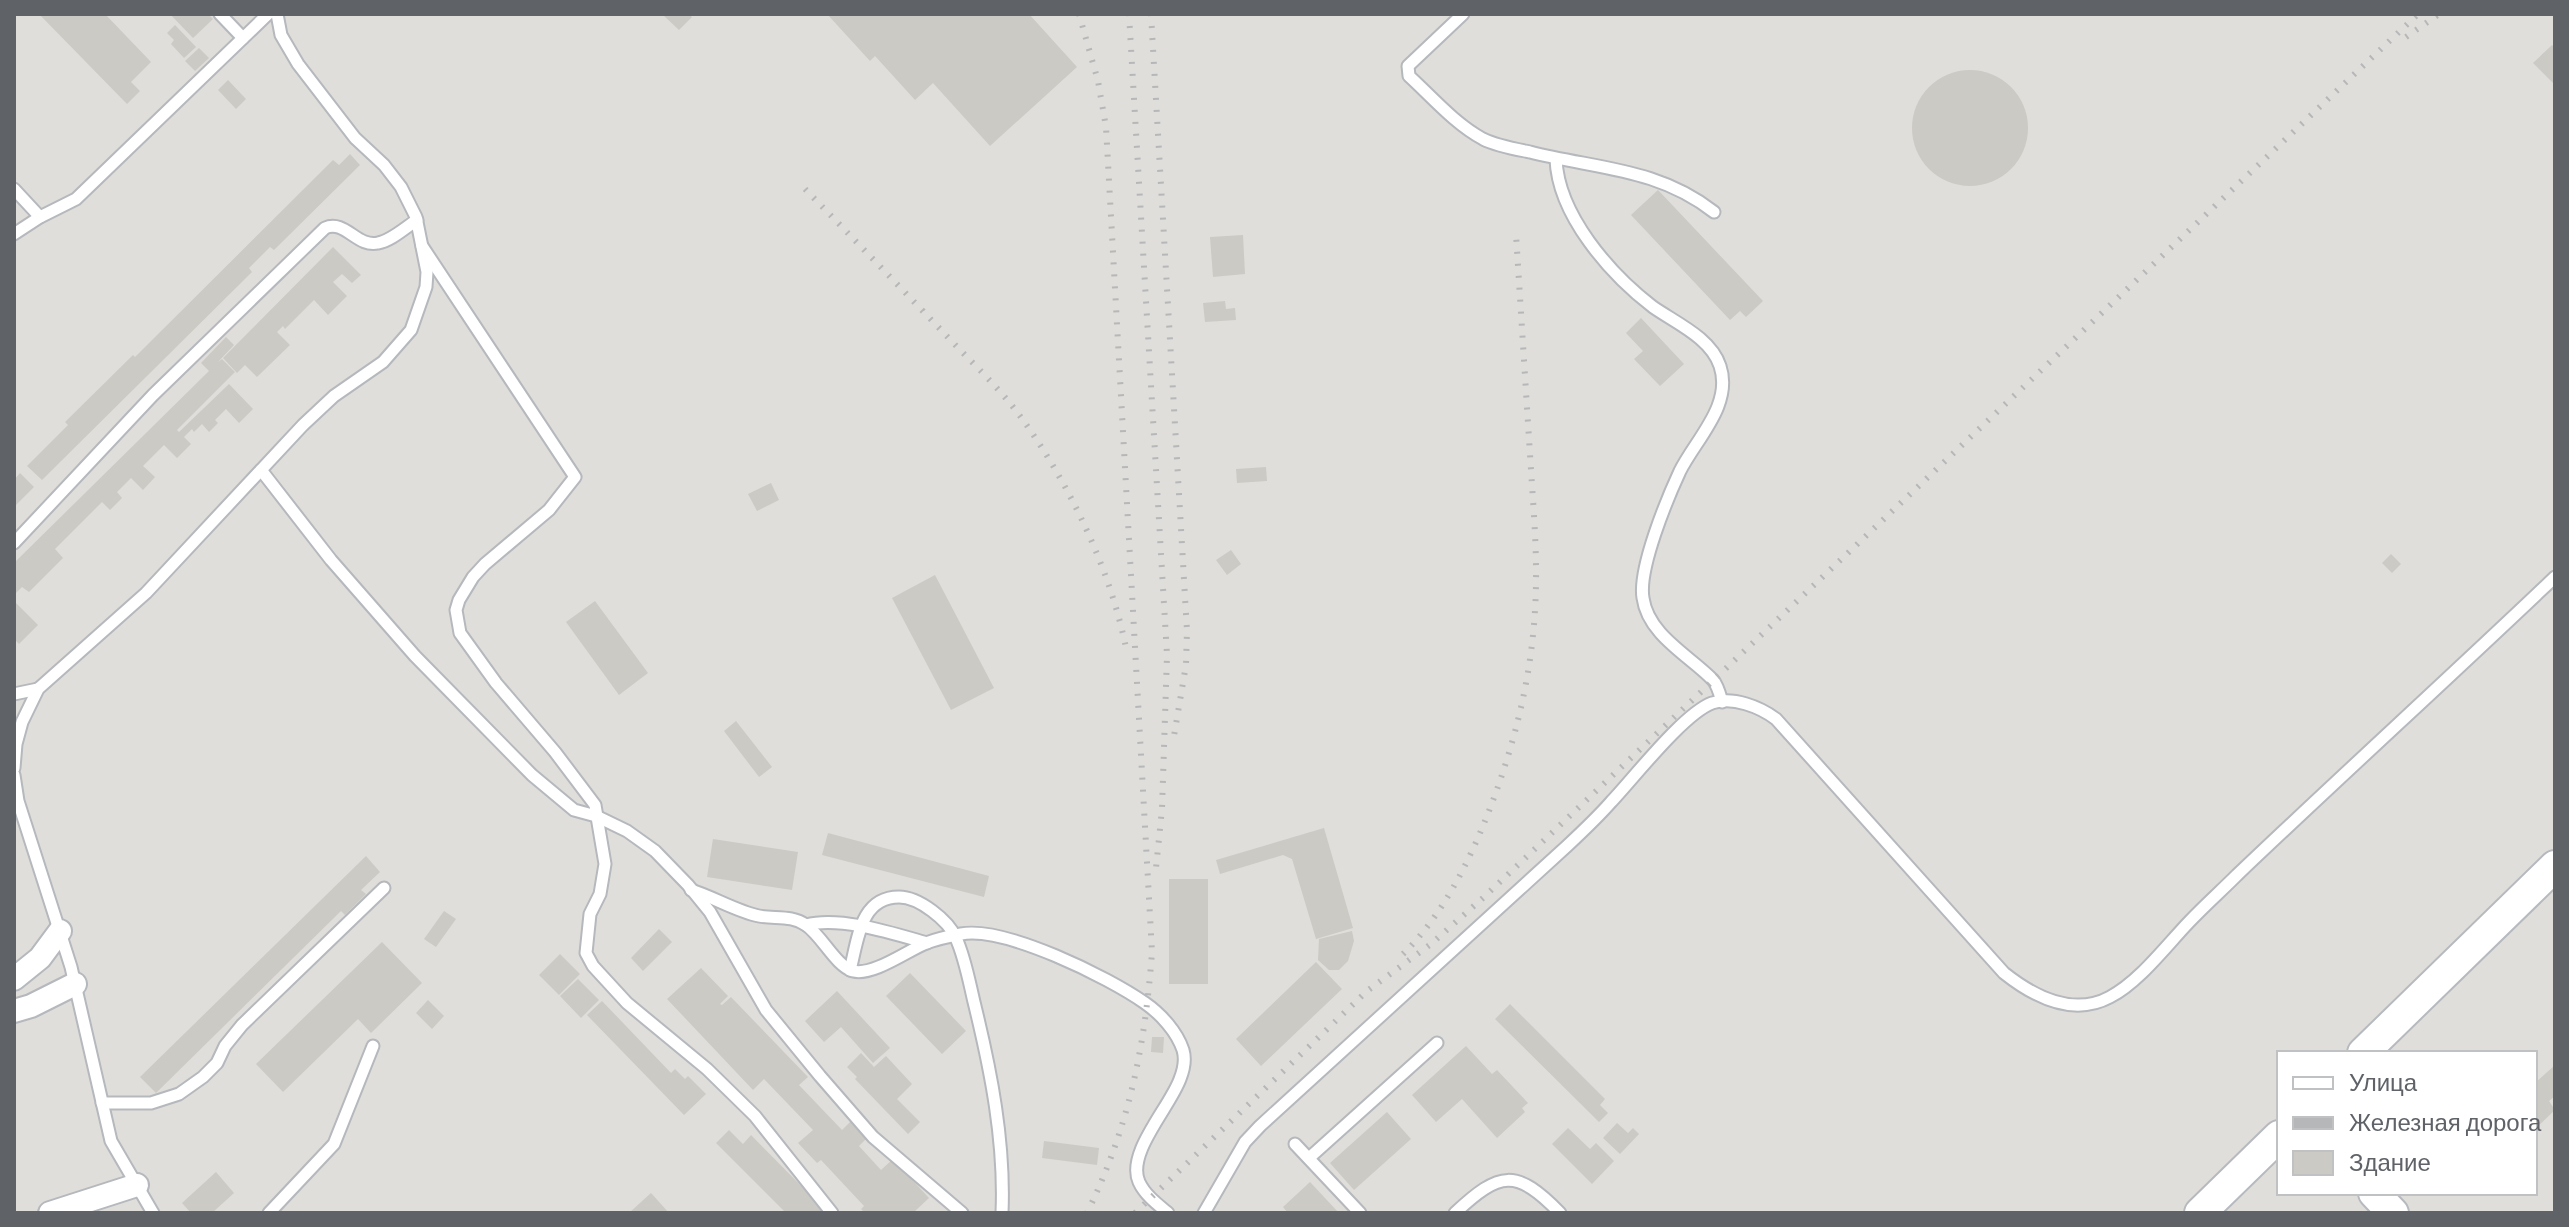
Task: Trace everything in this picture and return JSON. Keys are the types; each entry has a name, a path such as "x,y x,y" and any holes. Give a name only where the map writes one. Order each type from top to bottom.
{"street":[{"path":"2365,1051 2555,866"},
{"path":"14,979 40,958 60,931"},
{"path":"14,1011 75,984"},
{"path":"2200,1213 2277,1138"},
{"path":"50,1213 137,1185"},
{"path":"2376,1195 2393,1213"}],"lane":[{"path":"220,14 243,38"},
{"path":"14,234 76,199 268,14"},
{"path":"14,768 22,722 38,689 146,593 303,425 334,396 383,362 411,330 426,287 427,272 417,220 401,187 384,165 355,138 298,64 281,35 277,14"},
{"path":"1463,14 1408,66 1409,76 1461,124 1485,140 1556,159 1659,180 1693,196 1714,212"},
{"path":"1556,159 1556,176 1570,214 1585,236 1633,290 1710,347 1721,367 1722,390 1718,408 1681,471 1645,569 1642,597 1647,615 1713,680 1722,702"},
{"path":"14,189 40,217"},
{"path":"14,543 153,395 325,228 332,225 340,227 362,242 378,243 417,220"},
{"path":"422,246 575,477 549,510 473,577 459,600 456,621 466,644 579,781 595,805 605,864 600,894 590,914 586,953 593,966 627,1003 707,1069 755,1116 832,1213"},
{"path":"261,470 331,560 415,656 559,799 574,810 596,816 627,831 655,851 710,912 766,1010 820,1076 873,1137 962,1213"},
{"path":"1204,1213 1245,1142 1260,1126 1567,846 1650,757 1711,703 1750,705 1776,719 2004,973 2038,997 2072,1005 2094,1002 2110,997 2140,972 2311,804 2555,577"},
{"path":"15,693 38,689"},
{"path":"14,775 18,801 75,984 111,1141 153,1213"},
{"path":"102,1103 151,1103 179,1094 203,1077 217,1063 225,1046 242,1025 384,888"},
{"path":"691,890 758,916 786,917 806,925 850,970 858,972 888,962 927,943 965,933 999,936 1110,981 1148,1005 1178,1037 1185,1054 1184,1068 1168,1106 1147,1138 1135,1166 1139,1182 1150,1198 1168,1213"},
{"path":"850,970 866,913 878,901 901,896 922,905 938,916 955,936 991,1070 1003,1178 1002,1213"},
{"path":"806,925 822,920 927,943"},
{"path":"1309,1158 1437,1043"},
{"path":"269,1213 334,1144 373,1046"},
{"path":"1295,1144 1360,1213"},
{"path":"1455,1213 1479,1191 1504,1180 1529,1185 1560,1213"}],"shaded area":[{"path":"14,14 2555,14 2555,1213 14,1213"}],"building":[{"path":"39,14 105,14 151,62 131,82 140,91 127,104"},
{"path":"170,14 208,14 213,19 193,38"},
{"path":"662,14 688,14 692,17 679,30"},
{"path":"827,14 1029,14 1077,67 990,146 933,83 915,100 875,56 870,61"},
{"path":"175,25 196,47 184,58 171,44 174,40 167,33"},
{"path":"2552,45 2555,48 2555,85 2533,63"},
{"path":"199,48 209,58 195,71 185,61"},
{"path":"1970,70 1992,74 2011,87 2024,106 2028,128 2024,150 2011,169 1992,182 1970,186 1948,182 1929,169 1916,150 1912,128 1916,106 1929,87 1948,74"},
{"path":"228,80 246,99 236,109 218,90"},
{"path":"350,154 360,165 274,250 270,247 249,268 252,272 42,480 27,466 68,425 65,422 133,355 135,357 333,160 339,165"},
{"path":"1658,190 1763,301 1746,317 1740,311 1730,320 1631,215"},
{"path":"1243,235 1245,274 1213,277 1210,237"},
{"path":"333,247 361,275 352,283 342,274 333,282 347,296 328,315 314,300 285,329 283,326 277,332 290,345 257,377 245,365 237,373 223,358"},
{"path":"1225,301 1226,309 1235,308 1236,320 1205,322 1203,303"},
{"path":"1641,318 1684,364 1660,386 1634,359 1643,351 1626,333"},
{"path":"226,337 234,345 218,362 222,359 235,372 177,430 179,432 229,384 253,409 239,423 226,409 209,432 202,424 194,432 192,429 184,437 191,444 177,458 164,445 143,466 155,477 143,490 131,478 117,492 122,498 110,510 102,502 55,549 63,558 29,592 22,587 14,595 14,563 209,371 201,363"},
{"path":"1266,467 1267,481 1237,483 1236,469"},
{"path":"20,473 34,487 14,507 14,480"},
{"path":"771,483 779,500 757,511 748,494"},
{"path":"1231,550 1241,564 1227,575 1216,560"},
{"path":"2391,554 2401,564 2392,573 2382,563"},
{"path":"935,575 994,688 951,710 892,598"},
{"path":"14,601 38,625 19,644 14,639"},
{"path":"595,601 648,673 619,695 566,622"},
{"path":"736,721 772,767 759,777 724,731"},
{"path":"1324,828 1353,928 1316,939 1292,859 1283,855 1220,874 1216,860"},
{"path":"828,833 989,876 984,897 822,855"},
{"path":"713,839 798,852 792,890 707,877"},
{"path":"366,856 380,872 361,890 366,894 345,915 341,911 156,1093 140,1077"},
{"path":"1169,879 1208,879 1208,984 1169,984"},
{"path":"444,911 456,919 436,947 424,939"},
{"path":"659,929 672,942 643,971 631,958"},
{"path":"1352,931 1354,941 1348,961 1339,970 1329,970 1318,960 1319,939"},
{"path":"382,942 422,983 371,1033 358,1019 283,1092 256,1064"},
{"path":"560,954 580,974 559,995 539,975"},
{"path":"1316,962 1342,989 1261,1066 1236,1039"},
{"path":"701,968 728,996 720,1004 731,997 808,1077 799,1085 842,1130 851,1121 867,1138 859,1146 881,1170 893,1159 929,1198 913,1213 865,1213 861,1209 864,1206 821,1160 817,1163 798,1143 813,1130 764,1079 753,1090 667,999"},
{"path":"910,973 966,1031 942,1054 886,996"},
{"path":"578,979 599,1000 581,1018 560,996"},
{"path":"837,991 890,1048 873,1063 841,1027 824,1042 805,1021"},
{"path":"428,1000 444,1016 432,1029 416,1013"},
{"path":"602,1001 671,1073 675,1069 685,1079 688,1076 706,1094 684,1115 587,1015"},
{"path":"1510,1004 1605,1099 1600,1105 1608,1113 1599,1122 1495,1019"},
{"path":"1152,1037 1164,1037 1163,1053 1151,1052"},
{"path":"1466,1046 1492,1074 1497,1070 1528,1103 1522,1108 1525,1112 1497,1138 1462,1099 1436,1122 1412,1095"},
{"path":"861,1053 874,1067 886,1056 912,1084 897,1099 920,1122 908,1134 847,1067"},
{"path":"2555,1065 2555,1096 2549,1101 2555,1110 2537,1127 2537,1081"},
{"path":"1387,1112 1411,1139 1354,1190 1330,1163"},
{"path":"1617,1123 1628,1133 1633,1128 1639,1134 1620,1154 1603,1138"},
{"path":"1568,1128 1590,1149 1596,1143 1614,1161 1592,1184 1552,1144"},
{"path":"729,1130 743,1144 751,1135 826,1211 786,1213 716,1143"},
{"path":"1044,1141 1099,1148 1097,1165 1042,1158"},
{"path":"216,1172 234,1193 212,1213 191,1213 182,1203"},
{"path":"1310,1182 1339,1213 1288,1213 1283,1207"},
{"path":"651,1193 669,1213 629,1213"}],"railway":[{"path":"1079,14 1098,81 1106,127 1152,952 1145,1021 1133,1086 1114,1149 1087,1213"},
{"path":"1129,14 1167,655 1162,809 1156,868"},
{"path":"1151,14 1187,631 1186,665 1174,736"},
{"path":"1135,1213 1367,991 1431,944 1484,897 2418,14"},
{"path":"2406,37 2439,14"},
{"path":"805,189 992,383 1038,441 1085,526 1109,587 1126,648"},
{"path":"1403,954 1429,925 1478,839 1512,744 1525,691 1533,637 1536,557 1516,234"}]}
